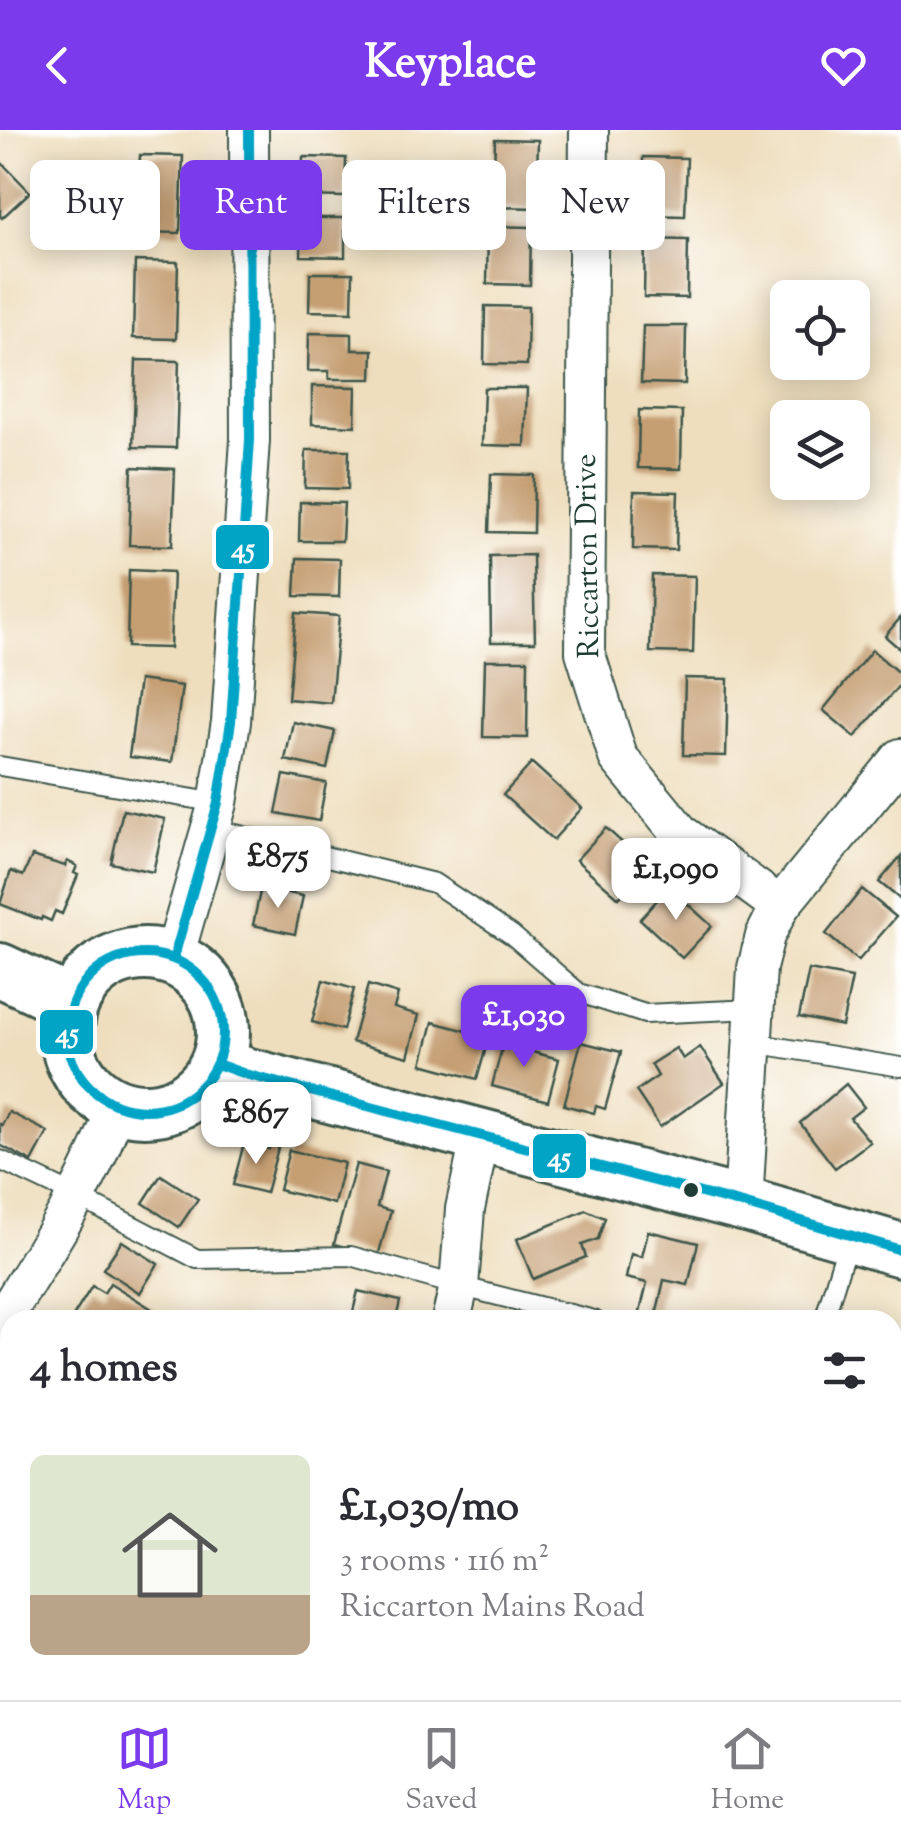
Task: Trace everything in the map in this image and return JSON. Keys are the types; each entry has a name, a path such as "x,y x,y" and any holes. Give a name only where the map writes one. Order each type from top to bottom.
{"street":[{"path":"174,956 214,816 232,722 250,440 250,130"},
{"name":"Riccarton Drive","path":"589,130 585,652 618,757 680,834 780,906"},
{"path":"743,1204 753,1026 758,968 766,936 780,906 901,758"},
{"path":"127,955 174,956 198,974 213,992 223,1028 217,1064 204,1084 186,1100 164,1109 140,1111 116,1106 95,1094 78,1075 68,1052 66,1028 72,1003 84,981 104,965 127,955"},
{"path":"0,970 72,1003"},
{"path":"217,1064 901,1250"},
{"path":"8,1310 76,1196 116,1106"},
{"path":"455,1303 465,1210 480,1134"}],"lane":[{"path":"0,766 214,816 434,883 512,935 578,993 645,1014 753,1026 901,1067"},
{"path":"0,1160 198,1259 351,1256 455,1303 512,1310"},
{"path":"827,1310 850,1236"}],"building":[{"path":"495,139 538,140 537,160 526,160 526,208 506,207 506,160 494,160"},
{"path":"140,155 183,156 180,233 160,233 160,160 140,160"},
{"path":"346,158 342,160 342,197 322,196 322,160 303,160"},
{"path":"687,158 685,216 665,216 665,160 643,160"},
{"path":"0,161 30,192 0,216"},
{"path":"322,218 342,218 345,257 301,256 301,250 322,250"},
{"path":"506,226 526,227 526,250 531,250 530,285 487,284 488,250 506,250"},
{"path":"665,239 688,240 687,298 644,297 645,250 665,250"},
{"path":"135,261 178,262 176,339 133,338"},
{"path":"310,273 353,273 352,312 309,311"},
{"path":"485,306 528,307 527,365 484,364"},
{"path":"643,326 686,326 685,384 641,383"},
{"path":"309,333 352,334 352,350 373,350 372,379 329,379 329,371 308,371"},
{"path":"136,360 179,361 176,448 133,447"},
{"path":"312,386 356,387 355,426 312,424"},
{"path":"484,388 527,388 525,446 482,445"},
{"path":"639,410 682,411 681,469 638,468"},
{"path":"306,450 349,450 348,489 305,488"},
{"path":"132,467 175,469 172,546 129,545"},
{"path":"491,474 534,475 533,533 489,532"},
{"path":"634,491 678,492 676,550 633,549"},
{"path":"300,502 344,503 342,541 299,541"},
{"path":"533,555 535,642 491,642 490,556"},
{"path":"297,558 340,559 339,597 295,596"},
{"path":"129,570 173,572 170,648 127,647"},
{"path":"652,575 695,576 693,653 650,652"},
{"path":"296,613 339,616 331,703 288,699"},
{"path":"901,617 901,650 885,636"},
{"path":"872,650 901,675 901,683 855,737 823,710"},
{"path":"485,660 528,660 527,738 483,737"},
{"path":"685,678 728,679 726,756 683,755"},
{"path":"139,680 182,686 172,762 129,757"},
{"path":"293,722 335,731 327,769 285,760"},
{"path":"532,763 582,808 553,840 503,795"},
{"path":"284,775 326,783 319,821 276,813"},
{"path":"123,810 165,819 153,872 111,863"},
{"path":"606,828 648,866 619,898 576,860"},
{"path":"32,856 77,866 74,873 78,875 62,914 55,911 51,921 0,904 11,871 23,876"},
{"path":"901,856 901,900 879,882"},
{"path":"261,887 303,896 295,934 253,925"},
{"path":"669,887 712,926 682,958 640,919"},
{"path":"862,889 896,917 858,961 826,934"},
{"path":"809,970 852,978 842,1026 799,1017"},
{"path":"323,980 354,989 343,1030 312,1022"},
{"path":"368,985 398,994 394,1008 419,1015 408,1057 352,1042"},
{"path":"433,1022 489,1037 477,1079 422,1064"},
{"path":"507,1029 521,1033 517,1048 559,1059 548,1101 492,1086"},
{"path":"581,1042 621,1052 605,1109 596,1106 594,1113 564,1105"},
{"path":"700,1047 724,1083 660,1127 636,1091 658,1076 651,1064 676,1048 683,1059"},
{"path":"846,1084 864,1107 850,1118 870,1142 835,1168 800,1123"},
{"path":"9,1112 48,1132 32,1162 0,1145 0,1124"},
{"path":"271,1141 279,1144 266,1193 233,1185 244,1143 269,1149"},
{"path":"289,1150 344,1163 334,1204 279,1190"},
{"path":"356,1164 386,1172 377,1207 391,1211 378,1256 334,1244"},
{"path":"161,1175 198,1199 179,1227 143,1203"},
{"path":"586,1210 605,1218 598,1239 582,1245 586,1257 533,1279 517,1239"},
{"path":"648,1231 698,1243 688,1285 664,1280 657,1310 640,1310 647,1283 626,1278 631,1254 642,1257"},
{"path":"122,1241 158,1264 140,1293 103,1269"},
{"path":"110,1283 153,1310 77,1310 92,1286 104,1293"},
{"path":"358,1291 400,1301 398,1310 353,1310"}],"transit line":[{"name":"45","path":"174,957 218,803 231,722 250,440 249,130"},
{"name":"45","path":"145,954 175,960 200,977 217,1002 223,1032 217,1062 200,1087 175,1104 145,1110 115,1104 90,1087 73,1062 67,1032 73,1002 90,977 115,960 145,954"},
{"name":"45","path":"217,1064 901,1250"}]}
